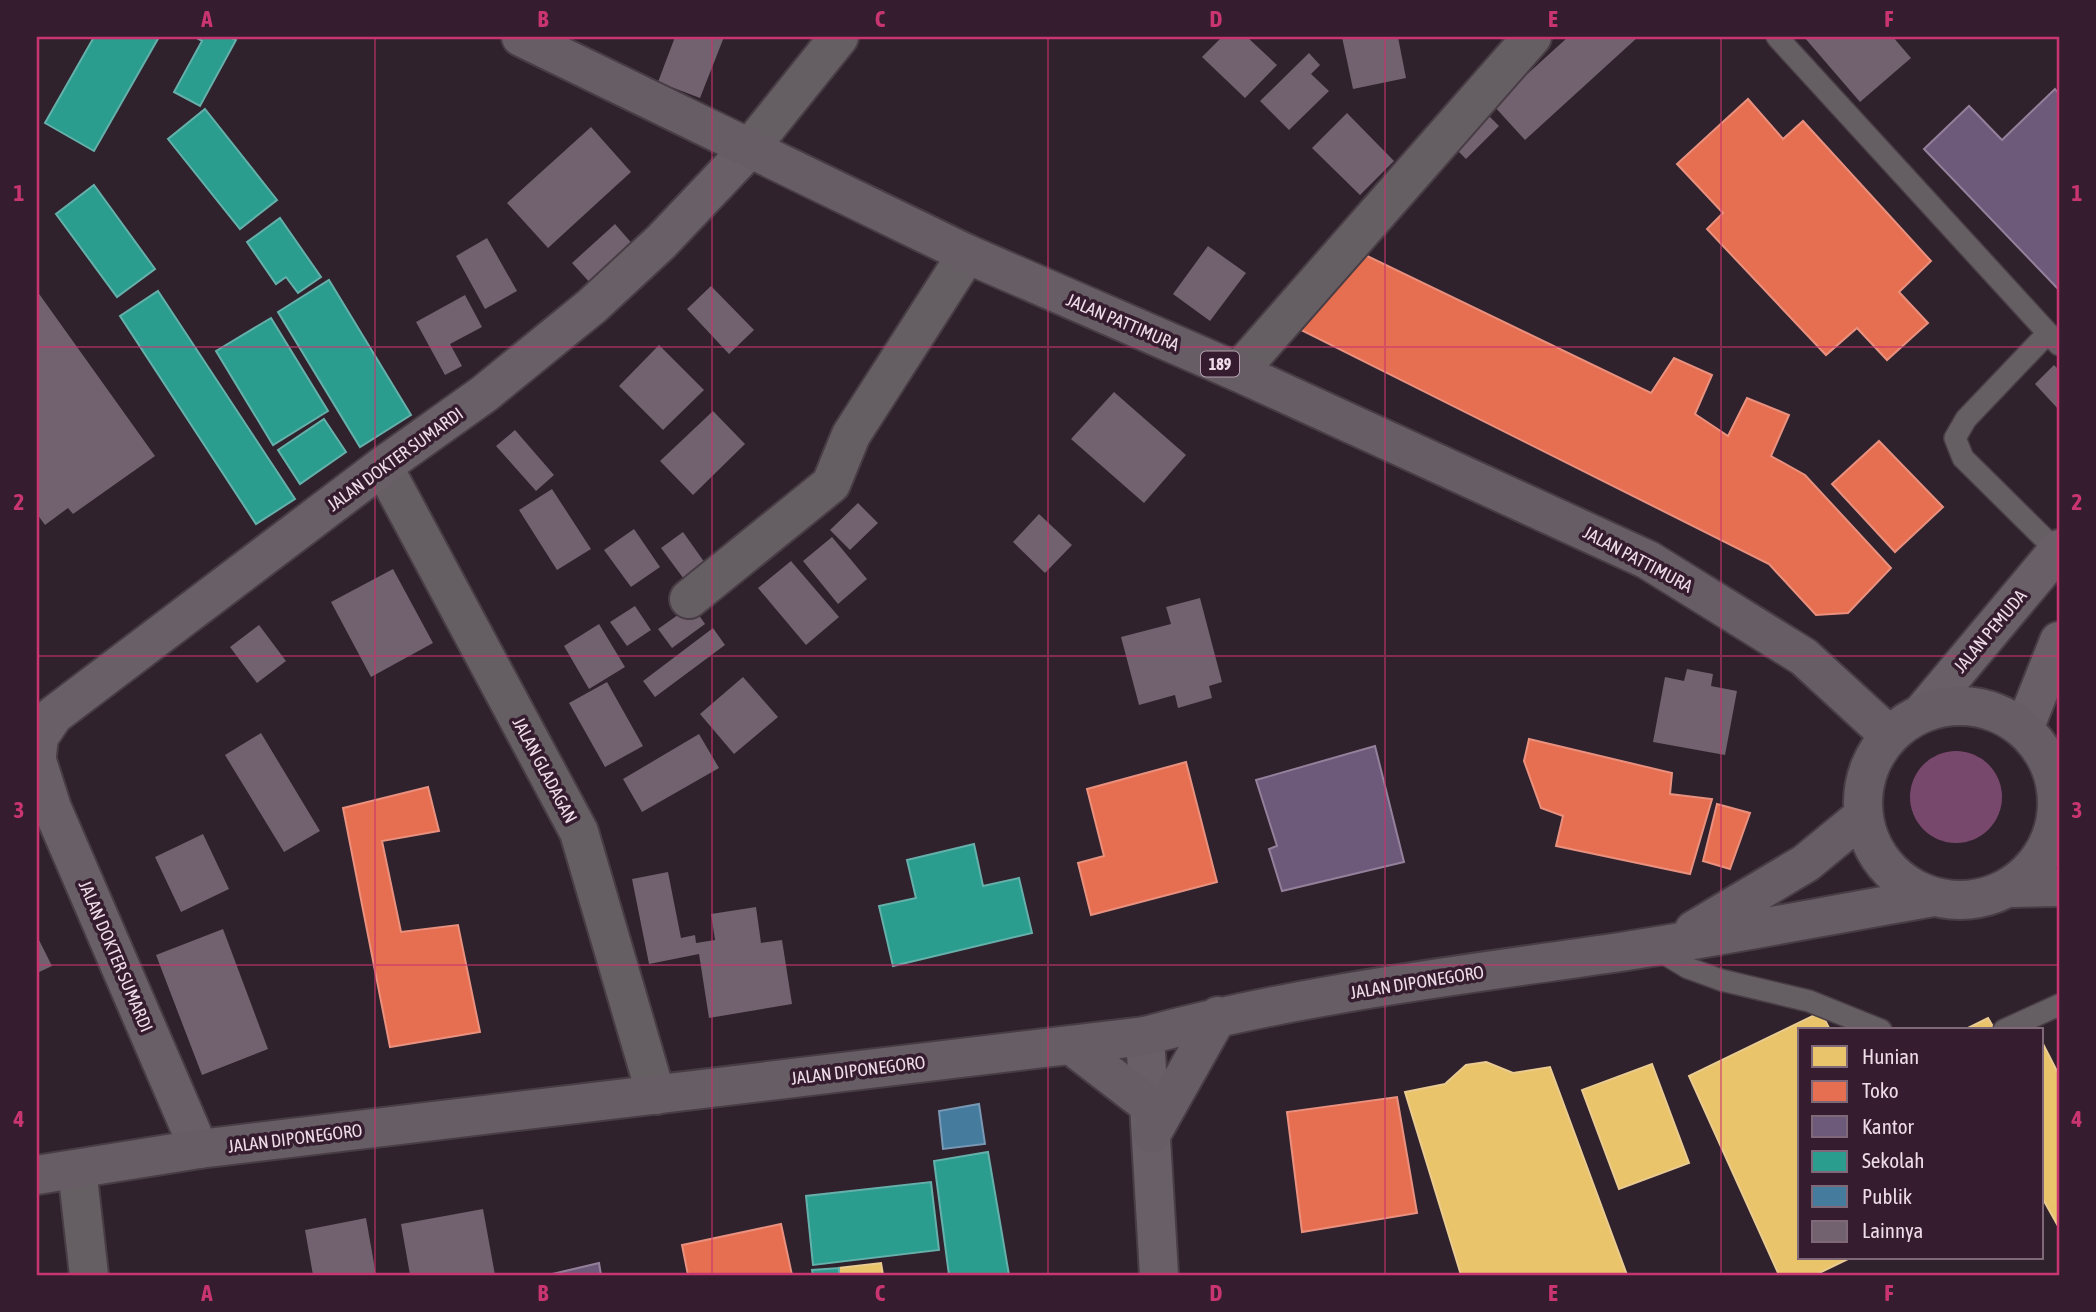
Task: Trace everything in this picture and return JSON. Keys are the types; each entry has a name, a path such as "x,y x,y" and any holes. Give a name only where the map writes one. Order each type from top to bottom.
{"main road":[{"name":"JALAN PATTIMURA","path":"522,37 967,254 1238,372 1648,560 1804,657 1890,736"},
{"path":"1948,707 1975,707 2001,715 2042,749 2054,779 2057,811 2049,842 2032,869 2007,888 1984,898 1959,901 1934,898 1908,886 1886,867 1871,843 1863,816 1863,794 1877,753 1890,736 1922,713 1948,707"},
{"name":"JALAN DIPONEGORO","path":"1664,944 1806,863 1863,816"},
{"path":"2007,888 2059,887"},
{"name":"JALAN DIPONEGORO","path":"37,1175 199,1149 1145,1036 1217,1016 1351,991 1664,944 1934,898"},
{"path":"1071,1045 1151,1119 1217,1016"}],"street":[{"path":"749,149 839,37"},
{"path":"1238,372 1532,37"},
{"name":"JALAN DOKTER SUMARDI","path":"37,755 39,737 54,715 383,466 484,394 592,306 660,242 749,149"},
{"path":"689,599 831,484 851,435 967,254"},
{"name":"JALAN GLADAGAN","path":"383,466 579,832 656,1095"},
{"name":"JALAN PEMUDA","path":"1922,713 2058,550"},
{"path":"2042,749 2059,641"},
{"name":"JALAN DOKTER SUMARDI","path":"37,761 52,808 199,1149"},
{"path":"1145,1036 1158,1275"},
{"path":"77,1169 89,1275"}],"lane":[{"path":"1777,37 2053,340 1966,419 1955,438 1963,458 2058,550"},
{"path":"1664,944 1688,968 1721,980 1809,1001 1876,1028"},
{"path":"2008,1028 2059,1005"}],"shaded area":[{"path":"1956,751 1974,754 1989,764 1999,779 2002,797 1999,815 1989,830 1974,840 1956,843 1938,840 1923,830 1913,815 1910,797 1913,779 1923,764 1938,754"}],"building: Hunian":[{"path":"1821,1012 1829,1028 1798,1028 1798,1260 1846,1260 1815,1275 1779,1275 1689,1076"},
{"path":"1988,1018 1994,1028 1968,1028"},
{"path":"2044,1046 2059,1075 2058,1226 2044,1201"},
{"path":"1486,1062 1513,1073 1550,1067 1627,1275 1461,1275 1405,1092 1445,1084 1466,1065"},
{"path":"1652,1064 1689,1163 1619,1189 1582,1090"},
{"path":"881,1263 883,1275 839,1275 839,1268"}],"building: Toko":[{"path":"1748,99 1783,139 1803,121 1931,261 1899,292 1928,323 1887,360 1857,328 1826,355 1707,229 1723,213 1677,164"},
{"path":"1359,252 1651,393 1674,358 1712,375 1695,414 1728,436 1747,398 1789,415 1771,456 1805,475 1891,568 1848,613 1816,615 1769,564 1297,328"},
{"path":"1879,441 1943,507 1895,552 1832,484"},
{"path":"1529,739 1672,773 1670,794 1712,799 1690,874 1556,846 1563,816 1541,808 1524,761"},
{"path":"1186,762 1217,882 1091,915 1078,863 1104,856 1087,789"},
{"path":"428,787 439,831 382,841 401,932 458,925 480,1032 390,1047 343,808"},
{"path":"1717,804 1750,813 1730,869 1703,861"},
{"path":"1397,1097 1417,1213 1302,1232 1287,1112"},
{"path":"781,1224 792,1275 688,1275 682,1245"}],"building: Kantor":[{"path":"2055,89 2059,94 2059,290 1924,149 1969,106 2002,140"},
{"path":"1375,746 1404,862 1282,891 1269,849 1277,846 1256,780"},
{"path":"599,1263 601,1275 548,1275"}],"building: Sekolah":[{"path":"94,37 159,37 94,151 45,123"},
{"path":"195,37 229,37 236,40 200,106 174,92 202,41"},
{"path":"205,109 277,200 240,229 168,139"},
{"path":"94,185 155,269 117,297 56,214"},
{"path":"280,218 321,277 298,293 286,277 276,284 247,242"},
{"path":"329,280 411,415 360,447 278,312"},
{"path":"158,291 295,499 256,524 120,316"},
{"path":"271,318 328,411 273,445 216,351"},
{"path":"324,419 346,452 300,484 278,450"},
{"path":"974,844 983,886 1019,878 1032,933 893,966 879,906 916,898 907,860"},
{"path":"988,1152 1009,1275 949,1275 934,1161"},
{"path":"931,1182 939,1250 813,1265 806,1196"},
{"path":"839,1268 839,1275 813,1275 812,1270"}],"building: Publik":[{"path":"979,1104 985,1144 943,1149 939,1111"}],"building: Lainnya":[{"path":"675,37 724,37 700,98 658,82"},
{"path":"1222,37 1247,37 1277,65 1245,98 1202,57"},
{"path":"1342,37 1398,37 1406,78 1353,89"},
{"path":"1568,37 1638,37 1525,140 1493,105"},
{"path":"1804,37 1893,37 1911,58 1860,102"},
{"path":"1309,53 1320,65 1311,74 1329,91 1289,130 1260,101"},
{"path":"1480,107 1499,126 1466,159 1447,140"},
{"path":"1347,113 1394,161 1360,195 1312,148"},
{"path":"591,127 631,172 548,248 507,203"},
{"path":"615,224 635,247 592,285 572,263"},
{"path":"487,238 517,291 485,309 456,256"},
{"path":"1208,246 1246,273 1210,321 1173,294"},
{"path":"711,286 754,330 729,354 687,309"},
{"path":"37,291 155,456 73,514 68,508 45,525 37,514"},
{"path":"465,295 482,327 450,344 462,366 445,375 416,322"},
{"path":"659,345 704,390 663,430 619,386"},
{"path":"2054,365 2059,370 2059,410 2035,384"},
{"path":"1114,392 1186,455 1144,503 1071,439"},
{"path":"713,411 745,444 693,495 660,461"},
{"path":"515,430 554,475 536,491 496,446"},
{"path":"552,489 591,549 557,570 519,510"},
{"path":"858,503 878,523 850,550 830,530"},
{"path":"1039,514 1072,545 1045,573 1013,542"},
{"path":"634,529 660,567 631,587 604,550"},
{"path":"683,532 710,570 689,586 661,548"},
{"path":"832,537 867,579 838,604 803,561"},
{"path":"791,561 839,617 806,645 758,588"},
{"path":"393,569 433,643 371,677 331,602"},
{"path":"1200,598 1222,682 1209,686 1212,698 1178,708 1175,695 1139,705 1121,637 1171,624 1166,607"},
{"path":"692,605 705,624 672,648 658,629"},
{"path":"635,606 651,630 627,646 610,622"},
{"path":"599,624 625,667 589,689 564,646"},
{"path":"259,625 286,661 257,683 230,647"},
{"path":"713,628 725,645 655,697 643,681"},
{"path":"1687,669 1713,674 1711,686 1737,691 1725,755 1653,742 1665,677 1684,681"},
{"path":"743,677 778,717 734,754 700,714"},
{"path":"607,682 643,746 605,767 569,703"},
{"path":"261,733 320,831 284,852 225,755"},
{"path":"699,734 719,768 642,812 623,779"},
{"path":"203,834 229,889 181,912 155,857"},
{"path":"668,872 681,938 695,935 696,943 715,940 711,914 756,907 761,943 782,940 792,1004 709,1018 699,954 649,964 632,879"},
{"path":"223,929 268,1049 202,1075 156,955"},
{"path":"37,936 52,966 37,973"},
{"path":"483,1209 495,1275 410,1275 401,1224"},
{"path":"366,1218 376,1275 313,1275 305,1230"}]}
